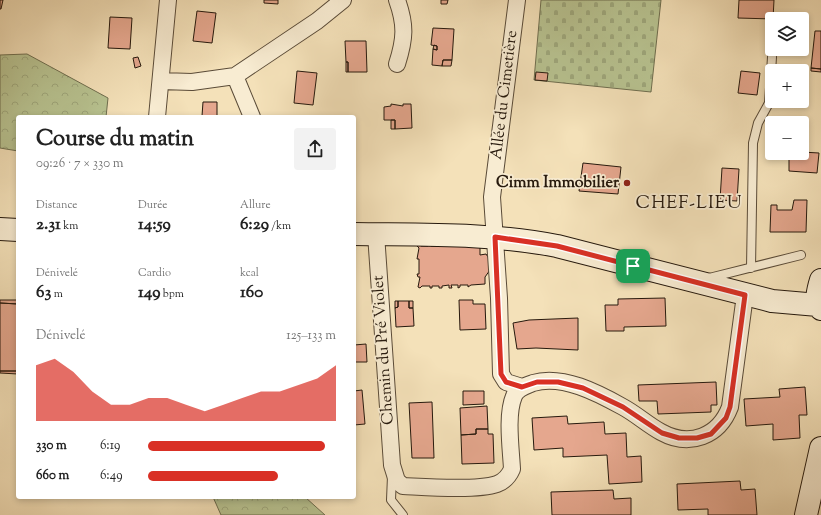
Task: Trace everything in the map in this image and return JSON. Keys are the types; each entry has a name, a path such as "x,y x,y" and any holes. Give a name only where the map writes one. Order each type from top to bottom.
{"main road":[{"path":"0,229 16,230"},
{"path":"356,234 495,237 557,246 745,295 772,301 820,307 817,291 821,280"},
{"path":"806,515 821,448"}],"street":[{"path":"157,115 168,0"},
{"path":"161,81 192,82 235,76 317,21 344,0"},
{"path":"397,0 404,18 404,42 398,64"},
{"name":"Allée du Cimetière","path":"518,0 492,197 501,374 506,382 522,387"},
{"path":"235,76 251,115"},
{"name":"Chemin du Pré Violet","path":"376,234 392,465 397,482 403,486 475,487 497,484 508,477 512,469 511,408 514,395 522,387"},
{"path":"522,387 537,382 558,382 583,388 623,407 662,433 679,438 697,438 711,434 726,418 730,407 745,295"}],"lane":[{"path":"752,268 753,143 758,123 768,103 772,57"},
{"path":"694,282 801,256"},
{"name":"Chemin du Pré Violet","path":"392,465 391,500 403,515"}],"green space":[{"path":"541,0 661,0 651,92 534,80"},
{"path":"27,54 108,98 106,115 16,115 16,151 0,148 0,55"},
{"path":"214,499 307,499 325,515 221,515"}],"building":[{"path":"0,0 3,0 1,9 0,9"},
{"path":"264,0 278,0 278,4 264,3"},
{"path":"441,0 448,0 447,4 441,4"},
{"path":"739,0 774,0 773,12 765,12 765,19 738,18"},
{"path":"197,11 216,13 212,43 193,41"},
{"path":"110,17 132,18 130,49 108,48"},
{"path":"433,28 454,29 452,60 443,60 442,66 432,65 433,49 437,50 437,46 431,45"},
{"path":"815,31 821,31 821,69 811,68"},
{"path":"345,41 366,41 367,72 348,72"},
{"path":"434,45 437,46 437,50 433,49"},
{"path":"138,57 141,66 135,68 133,58"},
{"path":"443,60 452,60 451,66 442,66"},
{"path":"346,62 348,62 348,72 346,72"},
{"path":"811,68 821,69 821,72 811,71"},
{"path":"297,71 317,73 313,105 294,103"},
{"path":"741,71 760,73 757,95 738,93"},
{"path":"536,72 548,73 547,81 535,80"},
{"path":"203,102 217,102 217,115 202,115"},
{"path":"391,104 403,106 403,104 411,104 412,128 395,129 395,120 384,120 384,107 391,106"},
{"path":"391,120 395,120 395,129 391,129"},
{"path":"809,152 819,153 817,173 789,171 789,160 809,160"},
{"path":"583,163 621,167 618,194 579,191"},
{"path":"722,168 739,169 737,201 720,200"},
{"path":"794,200 807,200 806,232 770,232 771,205 777,205 777,210 792,210"},
{"path":"419,244 421,246 428,246 429,244 431,244 431,246 438,246 438,244 480,245 480,255 486,254 490,260 490,270 485,277 485,284 471,285 468,287 468,285 460,285 458,288 458,285 451,285 452,288 449,288 449,285 442,286 442,288 439,288 439,286 432,286 432,288 430,288 430,286 418,287 420,277 418,277 417,274 419,274 419,259 417,259 419,248 417,246"},
{"path":"665,298 666,326 624,327 624,331 606,331 605,305 618,305 618,299"},
{"path":"0,300 16,300 16,304 0,303"},
{"path":"459,300 473,300 473,304 485,304 486,329 460,330"},
{"path":"395,301 398,301 398,307 395,308"},
{"path":"398,301 409,301 409,308 413,308 414,326 396,327 395,308 398,307"},
{"path":"409,301 413,301 413,308 409,308"},
{"path":"0,303 16,304 16,371 0,371"},
{"path":"578,318 578,350 536,348 517,349 513,323 529,320"},
{"path":"366,344 367,362 356,362 356,345"},
{"path":"0,371 16,371 16,374 0,373"},
{"path":"716,382 717,405 711,405 711,412 658,414 657,401 639,401 638,385"},
{"path":"805,387 807,415 799,415 800,438 773,440 773,424 746,426 744,399 780,397 779,389"},
{"path":"362,390 365,424 356,425 356,391"},
{"path":"463,391 484,391 484,404 463,405"},
{"path":"432,402 434,458 412,458 409,403"},
{"path":"487,406 488,429 476,429 476,434 461,435 460,408"},
{"path":"567,416 568,424 604,422 605,434 626,433 627,457 641,456 642,482 609,484 607,455 563,457 563,448 534,450 532,418"},
{"path":"476,429 488,429 488,434 493,434 494,463 462,464 461,435 476,434"},
{"path":"740,481 741,490 755,489 757,515 708,515 708,509 678,510 677,484"},
{"path":"613,490 614,499 631,498 631,515 552,515 551,492"}],"place":[{"name":"Cimm Immobilier","path":"627,183"}],"district":[{"name":"CHEF-LIEU","path":"689,204"}],"route":[{"path":"495,237 525,240 557,246 633,266 745,295 730,407 726,418 711,434 697,438 679,438 662,433 623,407 583,388 558,382 537,382 522,387 506,382 501,374 499,298 495,237"}]}
